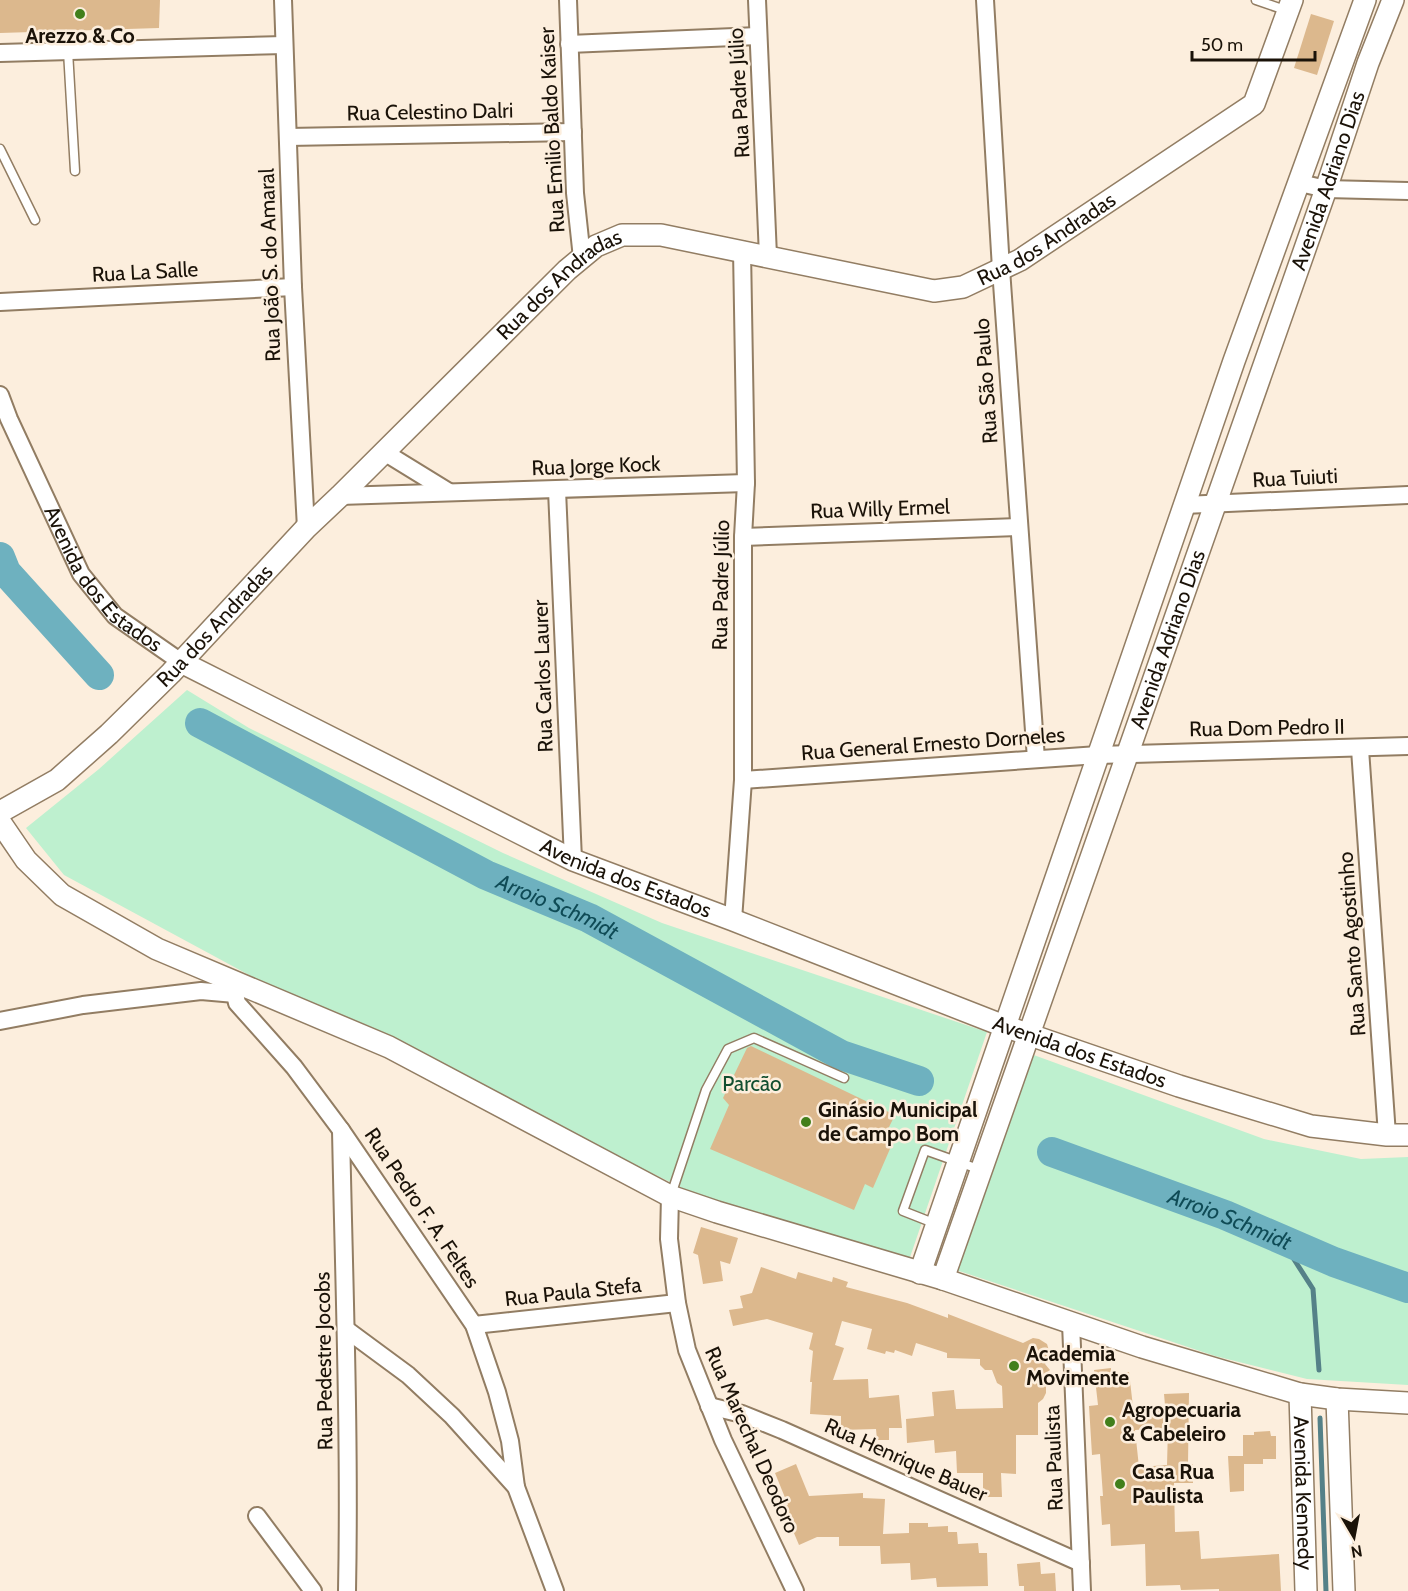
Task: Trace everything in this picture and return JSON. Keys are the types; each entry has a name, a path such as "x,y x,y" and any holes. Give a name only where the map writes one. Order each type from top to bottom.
{"street":[{"name":"Rua João S. do Amaral","path":"283,0 293,288 306,528"},
{"name":"Rua Emilio Baldo Kaiser","path":"568,0 575,192 582,258"},
{"name":"Rua Padre Júlio","path":"757,0 768,256"},
{"name":"Rua São Paulo","path":"985,0 1001,269 1036,759"},
{"name":"Avenida Adriano Dias","path":"921,1273 1234,361 1365,0"},
{"name":"Avenida Adriano Dias","path":"943,1279 1326,189 1368,63 1394,1"},
{"name":"Rua dos Andradas","path":"0,812 57,780 109,735 181,662 306,528 567,270 596,246 622,236 661,235 934,291 963,287 1020,260 1254,104 1290,6"},
{"path":"569,44 759,36"},
{"path":"0,53 284,45"},
{"name":"Rua Celestino Dalri","path":"288,137 573,132"},
{"path":"1300,183 1326,189 1408,191"},
{"name":"Rua Padre Júlio","path":"733,920 743,780 743,537 746,483 742,250"},
{"name":"Rua La Salle","path":"0,302 293,288"},
{"name":"Avenida dos Estados","path":"0,395 81,574 115,616 181,662 573,861 733,920 1004,1026 1179,1086 1311,1126 1398,1135"},
{"path":"384,452 448,492"},
{"name":"Rua Jorge Kock","path":"340,496 746,483"},
{"name":"Rua Carlos Laurer","path":"557,490 573,861"},
{"name":"Rua Tuiuti","path":"1184,505 1408,495"},
{"name":"Rua Willy Ermel","path":"743,537 1019,527"},
{"name":"Rua Dom Pedro II","path":"1126,754 1408,747"},
{"name":"Rua Santo Agostinho","path":"1360,749 1398,1135"},
{"name":"Rua General Ernesto Dorneles","path":"743,780 1126,754"},
{"path":"0,822 26,860 62,895 157,949 237,989 389,1047 670,1196 943,1279 1142,1347 1300,1394 1337,1399 1408,1403"},
{"path":"0,1021 83,1005 237,989"},
{"name":"Rua Pedro F. A. Feltes","path":"237,989 237,1003 294,1067 341,1130 474,1325 497,1392 510,1441 516,1487"},
{"name":"Rua Pedestre Jocobs","path":"341,1130 349,1492 347,1591"},
{"name":"Rua Marechal Deodoro","path":"670,1196 669,1239 677,1303 687,1350 723,1440 795,1591"},
{"name":"Rua Paula Stefa","path":"474,1325 677,1303"},
{"name":"Rua Paulista","path":"1071,1323 1083,1591"},
{"path":"346,1330 415,1382 452,1416 516,1487 555,1591"},
{"name":"Avenida Kennedy","path":"1300,1394 1306,1591"},
{"name":"Avenida Kennedy","path":"1337,1399 1344,1591"},
{"name":"Rua Henrique Bauer","path":"709,1406 742,1414 782,1430 1081,1563"},
{"path":"257,1516 313,1591"}],"lane":[{"path":"1256,0 1290,6"},
{"path":"68,50 75,171"},
{"path":"0,149 35,220"},
{"path":"670,1196 706,1090 728,1049 754,1038 844,1078"},
{"path":"937,1224 903,1211 925,1150 981,1170"}],"green space":[{"name":"Parcão","path":"187,690 249,728 503,853 662,923 987,1032 907,1266 701,1197 303,1004 64,875 26,828 99,769"},
{"path":"1031,1054 1264,1139 1361,1159 1408,1157 1408,1385 1307,1379 1215,1356 956,1270"}],"building":[{"name":"Arezzo & Co","path":"0,0 160,0 159,28 0,33"},
{"path":"1311,14 1334,21 1317,75 1294,68"},
{"name":"Ginásio Municipal de Campo Bom","path":"751,1046 895,1115 888,1129 896,1135 873,1188 865,1184 854,1210 710,1149 729,1105 723,1098 747,1048"},
{"path":"701,1227 738,1238 730,1264 720,1261 723,1281 703,1284 698,1255 693,1253"},
{"path":"761,1267 796,1279 798,1272 832,1282 833,1277 848,1282 846,1287 907,1303 948,1318 948,1314 1023,1343 1033,1338 1047,1344 1050,1354 1045,1364 1050,1370 1042,1376 1046,1385 1046,1393 1038,1403 1038,1435 1016,1435 1016,1474 1001,1473 1002,1497 983,1497 983,1473 957,1473 956,1451 935,1453 934,1440 907,1443 906,1419 934,1416 932,1392 954,1390 956,1409 1003,1408 1002,1386 997,1383 992,1370 985,1370 980,1365 980,1359 947,1358 947,1353 916,1343 912,1356 895,1350 894,1353 886,1351 885,1354 867,1349 872,1329 842,1321 835,1345 844,1348 833,1380 868,1379 869,1398 899,1395 902,1428 889,1428 889,1440 877,1440 876,1429 841,1430 841,1416 810,1414 813,1351 809,1349 813,1333 767,1319 733,1326 729,1310 743,1308 740,1296 752,1293"},
{"path":"1111,1368 1111,1374 1129,1372 1133,1407 1165,1405 1164,1394 1189,1393 1188,1464 1193,1464 1193,1483 1174,1483 1175,1532 1199,1531 1201,1559 1279,1554 1281,1591 1181,1590 1180,1585 1146,1586 1145,1544 1111,1546 1110,1524 1102,1525 1100,1496 1103,1496 1100,1454 1092,1455 1089,1406 1098,1405 1094,1370","holes":["1168,1428 1167,1465 1139,1467 1135,1430"]},
{"path":"1270,1431 1271,1436 1276,1436 1276,1459 1263,1459 1263,1464 1244,1464 1244,1491 1230,1492 1228,1456 1243,1456 1243,1435"},
{"path":"796,1464 809,1496 863,1493 863,1498 885,1499 883,1534 909,1533 909,1523 928,1523 928,1527 948,1526 948,1532 957,1532 958,1544 978,1543 979,1553 987,1553 988,1586 937,1587 936,1578 911,1580 910,1563 881,1564 880,1546 839,1546 839,1537 817,1537 799,1545 783,1507 788,1505 775,1473"},
{"path":"1040,1562 1041,1574 1055,1573 1056,1591 1024,1591 1024,1586 1019,1586 1017,1564"}],"waterway":[{"name":"Arroio Schmidt","path":"0,557 6,572 99,675"},
{"name":"Arroio Schmidt","path":"200,723 486,875 589,918 841,1055 919,1081"},
{"name":"Arroio Schmidt","path":"1052,1152 1225,1215 1334,1262 1408,1288"},
{"path":"1281,1239 1313,1289 1319,1370"},
{"path":"1320,1418 1326,1591"}],"place":[{"name":"Arezzo & Co","path":"80,14"},
{"name":"Ginásio Municipal de Campo Bom","path":"806,1122"},
{"name":"Academia Movimente","path":"1014,1366"},
{"name":"Agropecuaria & Cabeleiro","path":"1110,1422"},
{"name":"Casa Rua Paulista","path":"1120,1484"}]}
